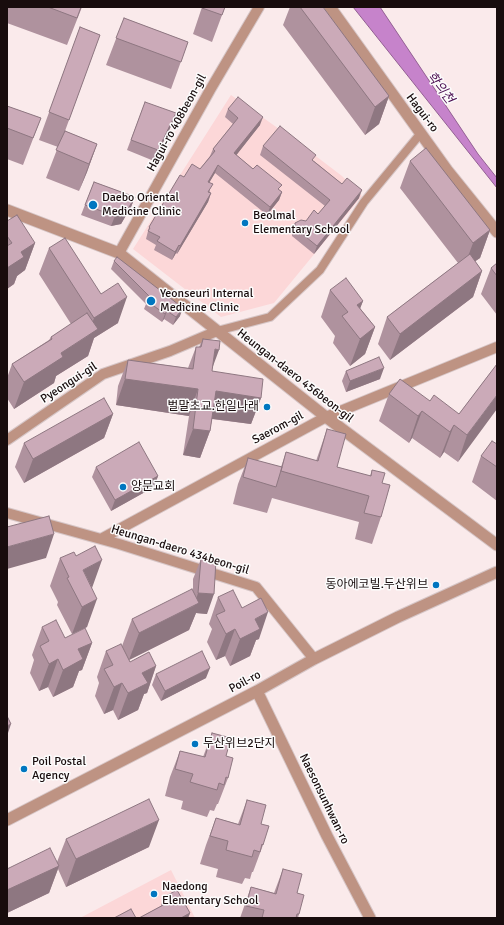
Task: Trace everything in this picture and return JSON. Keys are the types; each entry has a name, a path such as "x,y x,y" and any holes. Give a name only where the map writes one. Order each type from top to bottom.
{"street":[{"name":"Hagui-ro 408beon-gil","path":"119,253 210,90 259,7"},
{"name":"Hagui-ro","path":"330,7 448,170 497,232"},
{"path":"217,332 270,318 320,270 364,202 421,133"},
{"name":"Heungan-daero 456beon-gil","path":"7,210 119,253 326,417 497,545"},
{"name":"Pyeongui-gil","path":"7,440 103,374 170,351 217,332"},
{"name":"Saerom-gil","path":"101,539 326,417 497,347"},
{"name":"Heungan-daero 434beon-gil","path":"7,513 101,539 256,587 314,659"},
{"name":"Poil-ro","path":"7,820 257,691 314,659 497,572"},
{"name":"Naesonsunhwan-ro","path":"257,691 327,836 370,918"}],"shaded area":[{"name":"학의천","path":"353,7 380,7 478,154 497,178 497,188"},
{"name":"Beolmal Elementary School","path":"231,95 342,176 362,196 274,303 221,317 133,249"},
{"name":"Naedong Elementary School","path":"171,870 195,918 80,918"}],"building":[{"path":"48,7 81,7 77,18"},
{"path":"202,7 225,7 222,15"},
{"path":"300,7 323,7 389,96 375,107"},
{"path":"124,18 188,42 181,62 116,38"},
{"path":"80,27 100,35 69,120 49,112"},
{"path":"238,97 263,117 234,153 253,169 257,165 282,185 278,189 282,192 270,207 218,165 208,182 213,184 208,192 211,193 175,252 157,241 160,237 148,231 150,228 149,227 180,175 184,177 192,164 200,169 215,151 213,149 238,118 228,109"},
{"path":"145,102 176,113 158,150 131,140"},
{"path":"7,106 41,118 33,138 7,128"},
{"path":"280,126 316,155 312,160 342,184 347,178 362,190 317,246 295,228 295,223 301,220 306,221 314,210 318,214 330,200 263,146"},
{"path":"65,131 97,144 89,164 56,150"},
{"path":"426,148 490,230 473,243 410,161"},
{"path":"94,182 135,197 125,214 115,216 85,205"},
{"path":"17,215 35,243 21,252 24,257 7,268 7,246 12,243 7,236 7,221"},
{"path":"65,238 101,294 118,283 127,297 94,318 49,248"},
{"path":"470,254 482,271 400,334 387,317"},
{"path":"117,257 183,308 176,317 167,311 165,314 147,301 150,297 114,261"},
{"path":"497,263 497,276 491,268"},
{"path":"346,278 363,301 357,305 375,327 360,339 342,316 348,312 330,290"},
{"path":"87,313 98,329 61,353 63,357 24,382 12,364 52,339 51,337"},
{"path":"203,339 220,341 219,350 215,349 212,371 263,379 261,398 216,391 210,431 193,429 198,389 125,379 128,360 193,369 196,347 201,347"},
{"path":"379,357 384,368 350,381 346,371"},
{"path":"497,364 497,395 467,435 454,425 450,432 422,411 418,416 389,394 400,379 430,401 434,395 459,414"},
{"path":"104,398 113,414 33,459 24,443"},
{"path":"327,429 346,434 337,467 371,476 372,470 385,473 382,483 390,485 381,517 364,513 369,496 281,471 286,452 318,461"},
{"path":"492,441 497,444 497,467 481,456"},
{"path":"139,442 158,476 115,500 96,467"},
{"path":"248,458 282,467 276,487 243,477"},
{"path":"49,516 54,534 7,547 7,527"},
{"path":"95,546 102,560 83,570 97,599 82,607 67,578 69,577 60,558 74,552 76,556"},
{"path":"201,559 216,560 214,594 198,593"},
{"path":"192,589 199,603 139,633 132,619"},
{"path":"233,590 242,608 261,598 268,612 255,619 260,629 240,639 235,629 226,634 216,615 225,611 218,597"},
{"path":"56,620 65,638 85,628 92,643 78,649 83,659 63,670 58,659 49,664 40,646 49,641 42,627"},
{"path":"121,644 130,662 149,652 156,666 142,673 148,683 128,693 122,683 114,687 104,669 113,665 106,651"},
{"path":"202,651 210,668 165,691 156,674"},
{"path":"7,716 11,724 7,726"},
{"path":"212,733 231,738 226,756 233,758 228,778 226,777 224,785 219,783 217,790 190,782 193,774 175,769 180,751 205,757"},
{"path":"149,799 159,820 76,859 66,839"},
{"path":"247,800 266,805 261,824 269,826 260,852 254,850 252,857 226,850 228,841 210,836 216,818 240,825"},
{"path":"50,848 59,866 7,890 7,869"},
{"path":"283,869 302,874 297,893 304,895 299,914 297,914 296,918 262,918 264,910 246,906 251,887 276,894"},
{"path":"177,890 190,913 181,918 139,918 167,903 164,897"},
{"path":"131,909 136,918 114,918"}],"place":[{"name":"Daebo Oriental Medicine Clinic","path":"93,205"},
{"name":"Beolmal Elementary School","path":"245,223"},
{"name":"Yeonseuri Internal Medicine Clinic","path":"151,301"},
{"name":"벌말초교.한일나래","path":"267,407"},
{"name":"양문교회","path":"123,487"},
{"name":"동아에코빌.두산위브","path":"436,585"},
{"name":"두산위브2단지","path":"195,744"},
{"name":"Poil Postal Agency","path":"24,769"},
{"name":"Naedong Elementary School","path":"154,894"}]}
